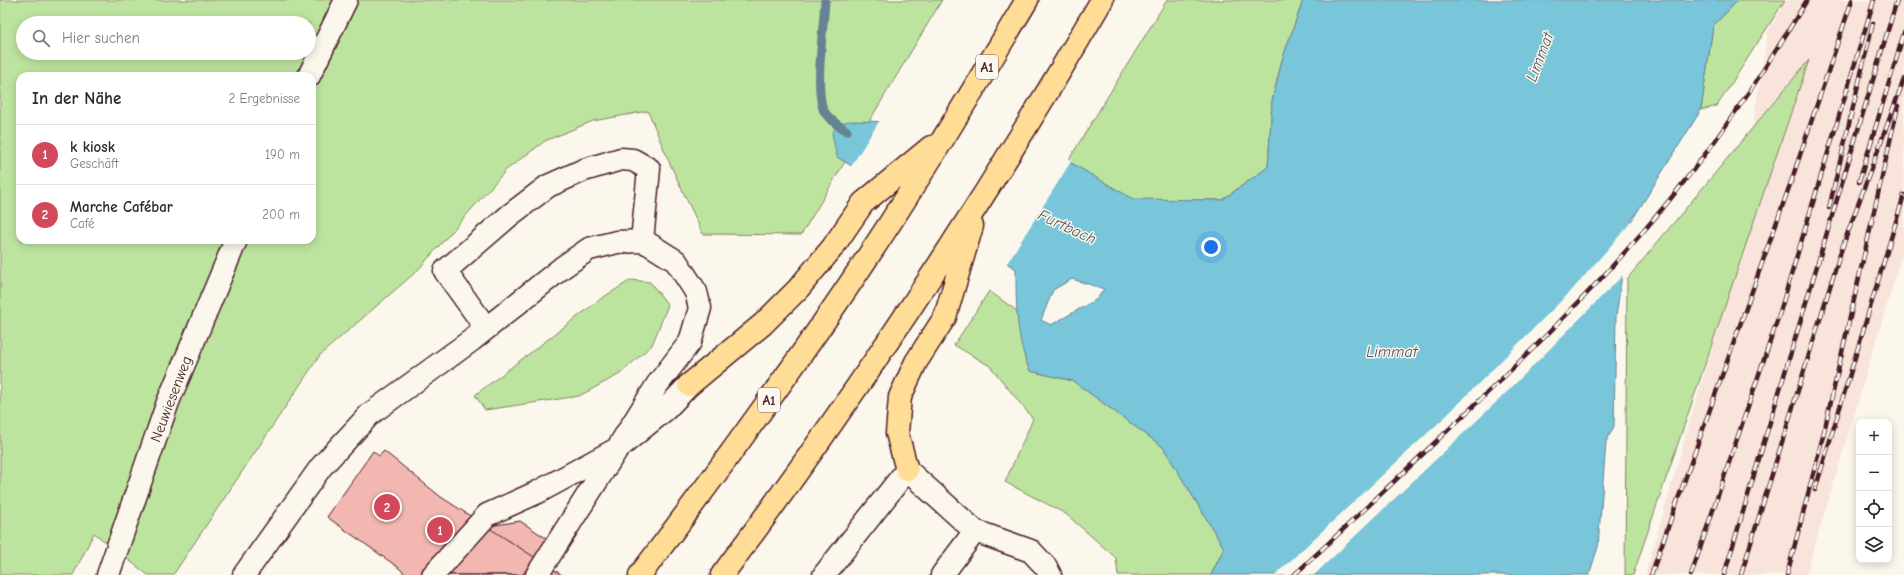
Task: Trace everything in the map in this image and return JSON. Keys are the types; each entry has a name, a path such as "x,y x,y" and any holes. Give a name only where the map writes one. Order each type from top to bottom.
{"highway":[{"name":"A1","path":"640,575 713,479 796,362 892,220 1027,0"},
{"path":"722,575 844,406 917,299 980,202 1056,79 1102,0"},
{"path":"690,385 763,324 798,289 833,247 863,203 946,134"},
{"path":"907,470 897,433 900,397 916,362 945,317 980,202"}],"lane":[{"path":"312,72 346,0"},
{"path":"486,328 445,272 510,215 548,186 584,170 620,159 633,160 644,166 649,169 642,241"},
{"path":"244,575 321,467 370,414 486,328 563,267 589,250 617,242 642,241 676,261 696,292 700,308 690,342 657,386 537,575"},
{"name":"Neuwiesenweg","path":"111,568 168,402 234,244"},
{"path":"433,575 487,515 538,492 617,449 666,409 690,385"},
{"path":"824,575 907,470 974,531 1031,551 1046,567 1050,575"},
{"path":"942,575 974,531"}],"shaded area":[{"path":"1787,0 1904,0 1904,248 1806,575 1645,575 1723,309 1768,31"}],"green space":[{"path":"0,0 942,0 801,235 703,234 670,164 648,111 593,121 545,141 506,170 417,271 320,355 173,575 148,575 94,533 73,575 0,575"},
{"path":"1167,0 1303,0 1282,60 1272,101 1268,167 1222,200 1133,200 1068,161"},
{"path":"1738,0 1785,0 1717,106 1701,110 1713,26"},
{"path":"1809,60 1633,575 1625,575 1627,279"},
{"path":"631,280 650,282 668,305 652,345 620,374 579,396 485,410 475,395 602,298"},
{"path":"989,291 1017,311 1025,359 1030,371 1073,381 1163,447 1224,548 1211,575 1118,575 1116,558 1066,514 1005,482 1033,419 990,366 954,345"}],"water":[{"name":"Limmat","path":"1303,0 1738,0 1713,26 1701,110 1629,225 1616,317 1614,426 1606,442 1598,547 1589,575 1211,575 1224,548 1163,447 1073,381 1030,371 1025,359 1019,334 1016,269 837,157 832,134 837,125 849,121 960,123 1068,161 1133,199 1222,200 1268,167 1272,101 1282,60","holes":["1072,279 1104,289 1097,299 1051,325 1041,320 1053,290"]}],"pier":[{"path":"880,120 961,121 1072,160 1006,265 850,168"},
{"path":"1640,212 1631,226 1624,274 1507,392 1314,575 1275,575 1446,416 1573,289"}],"building":[{"path":"373,451 379,456 384,451 441,497 562,575 406,575 399,568 327,517"},
{"path":"520,521 549,540 522,575 445,575 484,527"}],"waterway":[{"name":"Furtbach","path":"825,0 820,57 821,102 824,111 829,117 847,131"}],"railway":[{"path":"1294,575 1519,363 1636,240 1683,183 1721,133 1774,54 1807,0"},
{"path":"1651,575 1792,179 1852,0"},
{"path":"1691,575 1780,312 1874,0"},
{"path":"1724,575 1897,0"},
{"path":"1829,208 1873,23"},
{"path":"1859,182 1904,33"},
{"path":"1741,575 1841,251 1904,79"},
{"path":"1787,575 1823,436 1898,106"},
{"path":"1815,490 1904,195"}],"place":[{"name":"Marche Cafébar","path":"387,507"},
{"name":"k kiosk","path":"440,530"}]}
